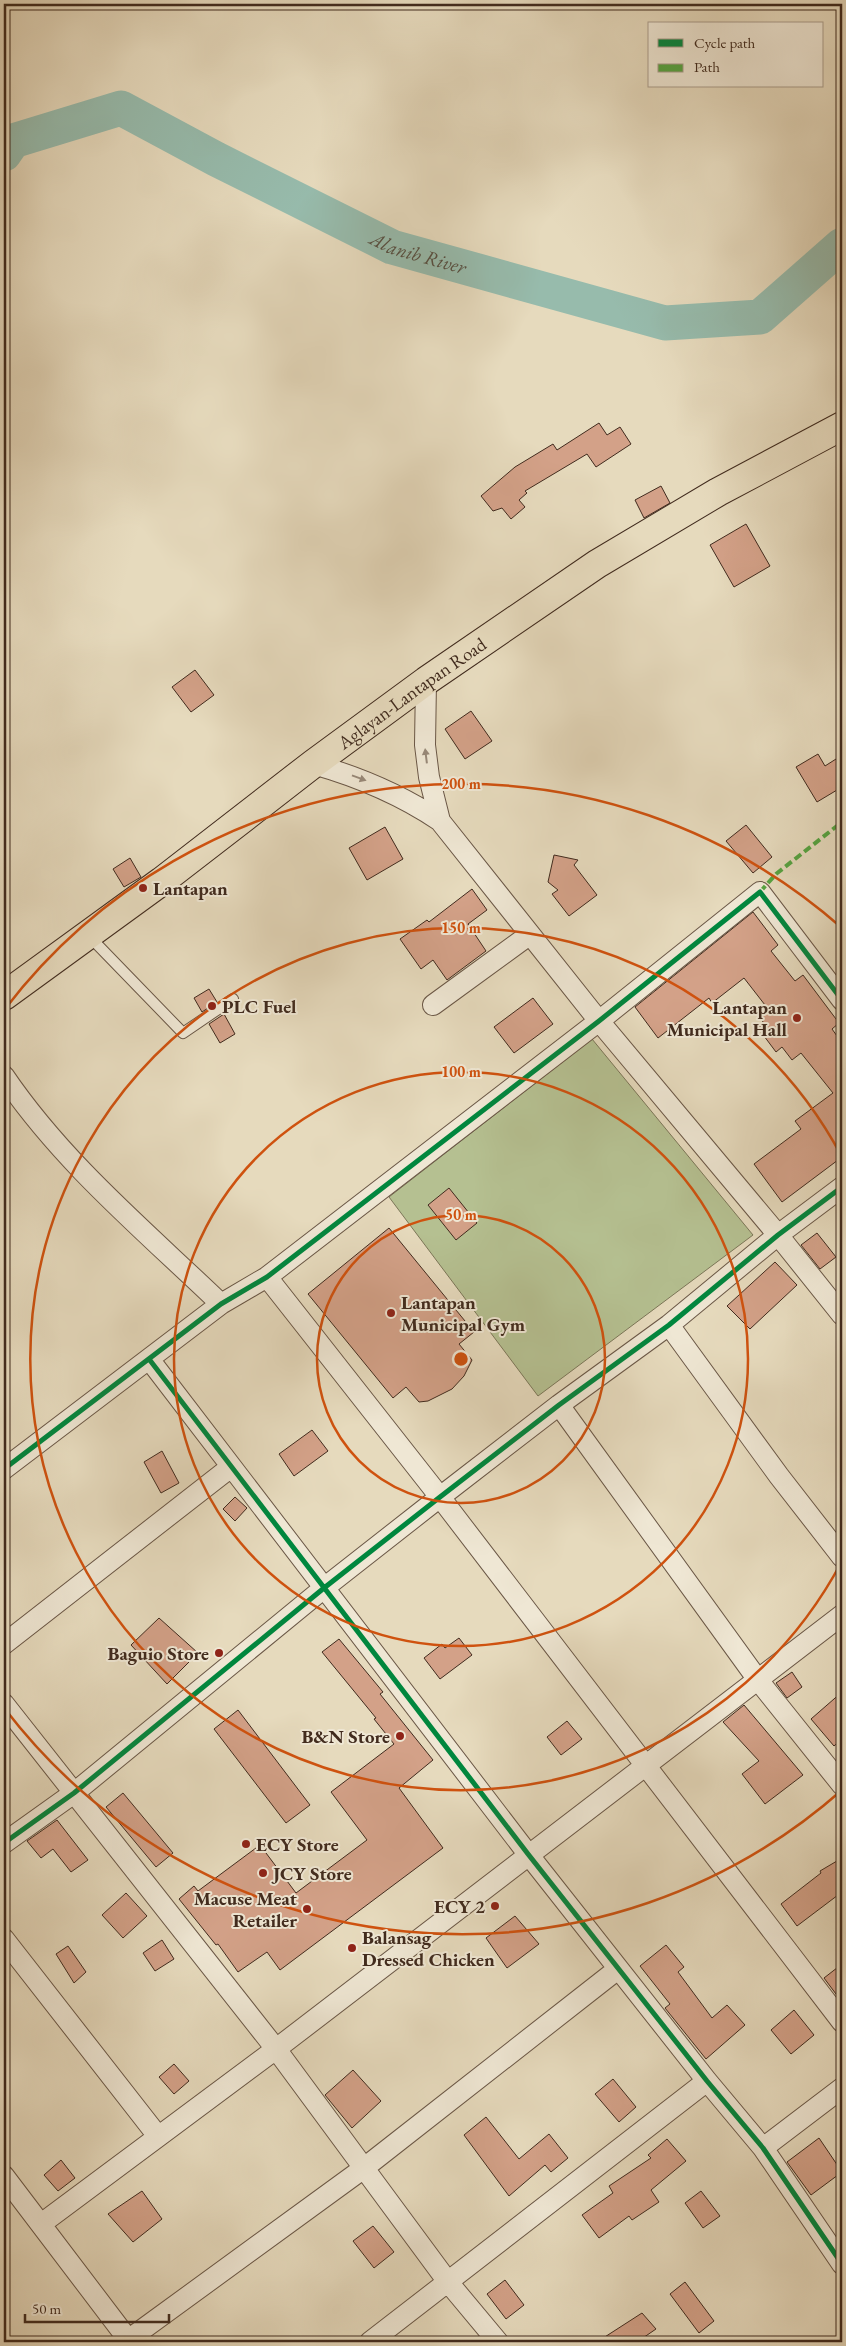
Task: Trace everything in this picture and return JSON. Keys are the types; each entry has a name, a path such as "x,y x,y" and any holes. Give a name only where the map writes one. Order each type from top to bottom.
{"main road":[{"name":"Aglayan-Lantapan Road","path":"4,996 162,881 312,764 426,681 598,564 718,492 842,426"}],"street":[{"path":"426,681 425,745 429,777 440,821"},
{"path":"312,764 374,783 412,802 440,821 529,935 842,1315"},
{"path":"4,1468 221,1304 266,1277 599,1021 760,892 842,1000"},
{"path":"433,1005 529,935"},
{"path":"4,1076 27,1110 68,1158 221,1304"},
{"path":"4,1843 74,1793 324,1588 559,1406 669,1325 778,1235 842,1187"},
{"path":"266,1277 440,1498 842,2022"},
{"path":"669,1325 779,1476 842,1557"},
{"path":"149,1359 528,1854 707,2081 763,2148 842,2264"},
{"path":"559,1406 758,1680 842,1785"},
{"path":"4,1644 231,1467"},
{"path":"41,2224 158,2135 276,2049 842,1615"},
{"path":"4,1704 276,2049 448,2282 498,2342"},
{"path":"4,1939 158,2135"},
{"path":"4,2176 129,2341 364,2168 618,1969"},
{"path":"370,2342 707,2081"},
{"path":"763,2148 842,2088"}],"lane":[{"path":"88,935 183,1032 233,999"}],"green space":[{"path":"592,1039 753,1235 538,1396 389,1197"}],"building":[{"path":"599,423 607,435 620,427 631,444 596,467 587,454 525,491 527,493 519,500 525,507 511,519 502,508 493,511 481,496 515,467 553,444 557,450"},
{"path":"661,486 670,503 644,518 635,500"},
{"path":"746,524 770,566 734,587 710,545"},
{"path":"195,670 214,695 191,712 172,687"},
{"path":"471,711 492,741 465,759 445,729"},
{"path":"818,754 825,766 836,759 842,769 842,787 817,802 796,767"},
{"path":"746,825 772,857 753,873 726,841"},
{"path":"385,827 403,859 367,880 349,848"},
{"path":"554,855 578,860 574,865 597,895 569,916 552,894 558,890 548,882"},
{"path":"130,858 141,877 124,887 113,869"},
{"path":"472,889 487,910 468,924 486,951 447,980 433,960 421,969 400,939 427,920 429,922"},
{"path":"753,912 778,945 771,951 795,981 803,975 839,1023 832,1029 842,1043 842,1157 782,1202 754,1164 801,1129 795,1121 833,1093 801,1053 792,1060 782,1047 776,1052 758,1028 764,1023 755,1012 765,1005 744,978 712,1003 709,998 658,1038 635,1007"},
{"path":"209,989 217,1002 202,1012 194,998"},
{"path":"533,998 553,1024 514,1053 494,1027"},
{"path":"224,1014 235,1034 220,1043 209,1024"},
{"path":"449,1188 477,1223 456,1240 428,1205"},
{"name":"Lantapan Municipal Gym","path":"389,1228 474,1332 459,1344 472,1360 464,1376 452,1389 428,1401 419,1402 406,1387 393,1398 308,1294"},
{"path":"817,1233 836,1257 820,1269 801,1245"},
{"path":"775,1262 797,1285 750,1329 727,1306"},
{"path":"312,1430 328,1451 294,1476 279,1454"},
{"path":"162,1451 179,1483 161,1493 144,1462"},
{"path":"235,1497 247,1508 235,1521 223,1509"},
{"path":"159,1618 198,1653 167,1684 131,1645"},
{"path":"459,1638 472,1655 440,1679 424,1658 442,1644 445,1648"},
{"path":"339,1639 383,1692 380,1694 433,1760 399,1788 443,1848 280,1970 267,1952 238,1972 218,1944 216,1945 179,1899 194,1886 198,1891 260,1845 296,1893 367,1840 331,1792 394,1744 374,1719 376,1718 322,1652"},
{"path":"792,1672 802,1687 787,1698 776,1683"},
{"path":"842,1692 842,1739 834,1746 811,1719"},
{"path":"744,1705 803,1775 765,1804 742,1774 759,1761 723,1722"},
{"path":"238,1710 310,1805 286,1823 214,1729"},
{"path":"567,1721 582,1739 561,1755 547,1737"},
{"path":"123,1793 173,1853 156,1867 106,1807"},
{"path":"57,1820 88,1860 71,1872 53,1849 41,1858 27,1841"},
{"path":"842,1858 842,1892 797,1926 781,1904 821,1873 820,1871"},
{"path":"126,1893 147,1916 123,1938 102,1915"},
{"path":"515,1916 539,1944 507,1968 486,1938"},
{"path":"162,1940 174,1959 155,1971 143,1953"},
{"path":"666,1945 684,1967 678,1972 712,2018 727,2005 745,2025 706,2059 665,2008 670,2004 640,1966"},
{"path":"68,1946 86,1972 74,1983 56,1954"},
{"path":"842,1964 842,2002 824,1978"},
{"path":"794,2010 814,2035 791,2054 771,2030"},
{"path":"174,2064 189,2081 174,2094 159,2077"},
{"path":"353,2070 381,2101 352,2128 325,2095"},
{"path":"613,2079 636,2107 619,2122 595,2094"},
{"path":"486,2117 519,2159 549,2134 568,2158 551,2172 545,2165 509,2196 464,2135"},
{"path":"819,2138 842,2172 811,2195 787,2162"},
{"path":"667,2139 686,2161 651,2190 659,2202 632,2220 629,2216 599,2238 582,2215 613,2193 609,2186 651,2158 648,2155"},
{"path":"61,2160 75,2178 58,2191 44,2175"},
{"path":"142,2191 162,2219 133,2242 108,2214"},
{"path":"701,2191 720,2216 703,2228 685,2203"},
{"path":"373,2226 394,2252 374,2268 353,2241"},
{"path":"505,2280 524,2305 506,2319 487,2294"},
{"path":"685,2282 714,2321 699,2333 670,2294"},
{"path":"642,2313 656,2329 637,2342 597,2342"}],"waterway":[{"name":"Alanib River","path":"4,154 13,141 121,108 216,159 392,247 665,323 760,317 842,245"}],"marked path":[{"path":"760,892 776,874 842,822"}],"cycle path":[{"path":"4,1469 221,1304 267,1277 599,1021 760,892 842,1000"},
{"path":"4,1843 74,1793 324,1588 559,1405 669,1325 778,1235 842,1187"},
{"path":"149,1359 528,1854 707,2081 763,2148 842,2264"}],"place":[{"name":"Lantapan","path":"143,888"},
{"name":"PLC Fuel","path":"212,1006"},
{"name":"Lantapan Municipal Hall","path":"797,1018"},
{"name":"Lantapan Municipal Gym","path":"391,1313"},
{"name":"Baguio Store","path":"219,1653"},
{"name":"B&N Store","path":"400,1736"},
{"name":"ECY Store","path":"246,1844"},
{"name":"JCY Store","path":"263,1873"},
{"name":"ECY 2","path":"495,1906"},
{"name":"Macuse Meat Retailer","path":"307,1909"},
{"name":"Balansag Dressed Chicken","path":"352,1948"}]}
